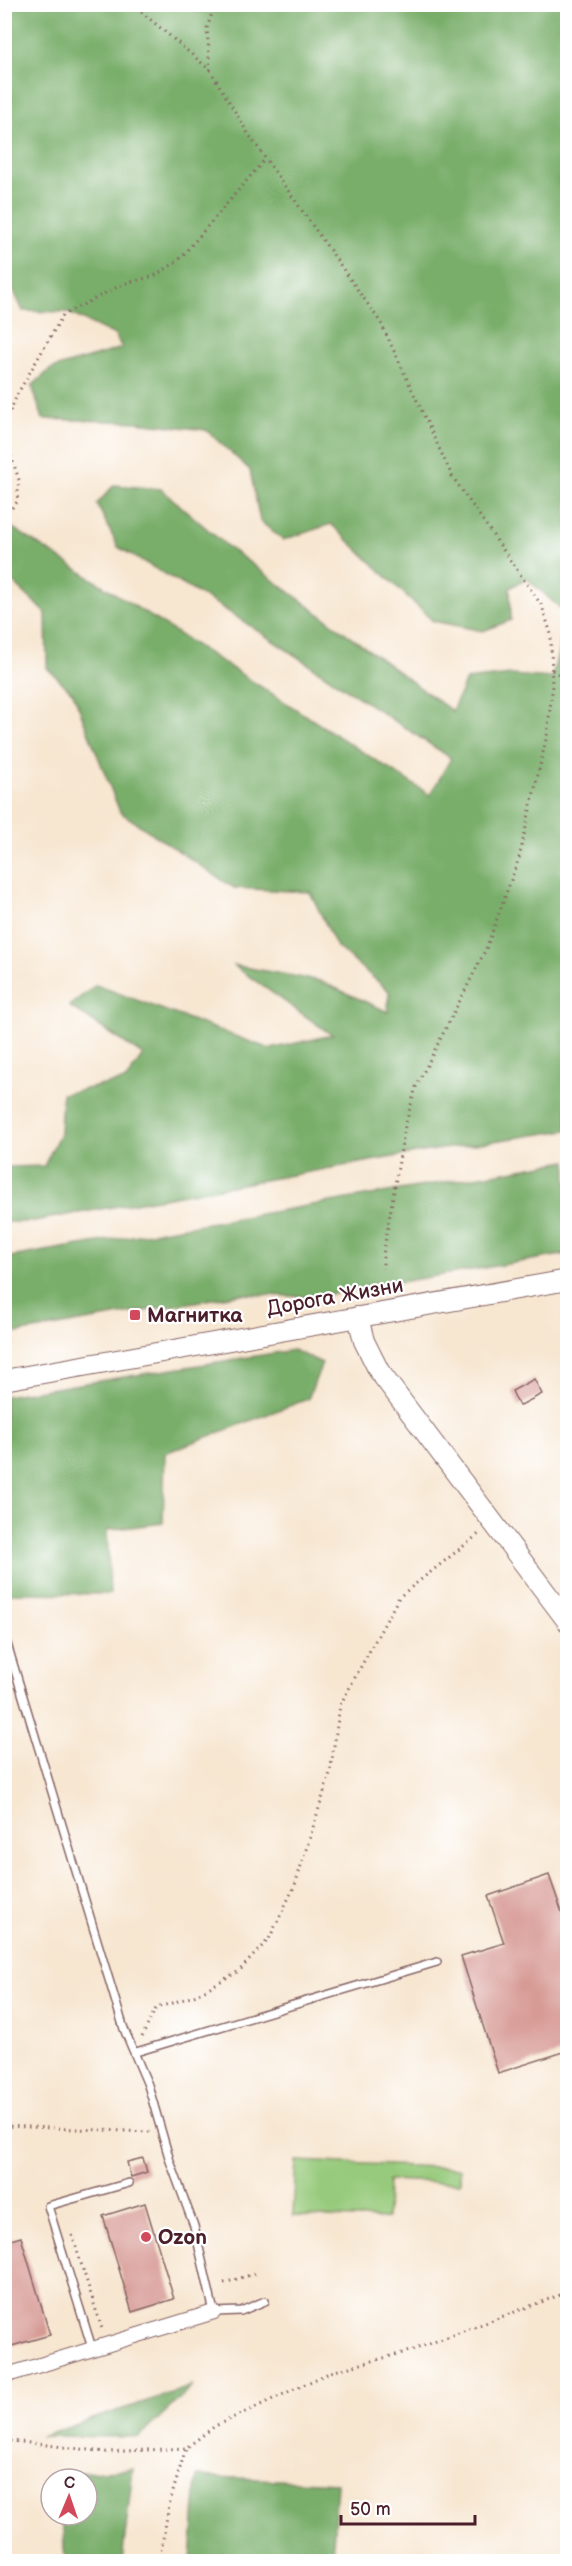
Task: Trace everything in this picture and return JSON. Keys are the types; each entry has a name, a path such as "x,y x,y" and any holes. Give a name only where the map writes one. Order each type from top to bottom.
{"main road":[{"name":"Дорога Жизни","path":"4,1380 567,1280"},
{"path":"358,1317 364,1341 379,1371 567,1623"}],"street":[{"path":"4,2376 90,2342 214,2312"}],"lane":[{"path":"4,1634 124,2029 136,2052 170,2161 194,2226 214,2312 241,2311 265,2301"},
{"path":"136,2052 437,1962"},
{"path":"90,2342 48,2206 129,2183"}],"path":[{"path":"132,4 210,70 266,159 381,322 452,476 542,606 551,634 552,692 547,735 519,858 486,949 416,1087 405,1126 383,1255 383,1269"},
{"path":"210,70 207,28 215,4"},
{"path":"4,517 17,502 19,480 6,440 6,420 18,393 63,315 123,284 154,276 178,261 266,159"},
{"path":"552,670 567,680"},
{"path":"136,2052 156,2008 194,1996 239,1971 269,1939 295,1885 330,1773 339,1705 399,1597 492,1524"},
{"path":"4,2126 152,2133 149,2123"},
{"path":"69,2228 103,2331 90,2342"},
{"path":"224,2283 257,2273"},
{"path":"4,2440 106,2452 186,2448 215,2426 331,2372 410,2351 567,2292"},
{"path":"159,2562 169,2505 186,2448"}],"green space":[{"path":"5,4 567,5 567,614 526,578 510,588 511,620 483,631 433,621 331,524 283,540 260,521 250,470 206,430 137,422 43,419 32,386 51,369 122,348 115,335 67,312 23,311 5,272"},
{"path":"114,485 161,489 227,546 452,711 466,680 511,675 552,678 567,614 567,1130 416,1153 28,1222 5,1222 5,1167 44,1166 60,1133 62,1094 126,1080 143,1055 69,1006 96,985 270,1049 332,1035 233,965 320,981 388,1012 389,991 337,947 310,892 234,888 120,812 73,693 47,668 46,613 5,575 5,523 430,795 451,758 220,606 118,547 97,504"},
{"path":"567,1161 567,1254 311,1297 241,1294 5,1335 5,1258"},
{"path":"293,1350 322,1363 308,1399 165,1453 163,1523 107,1530 110,1594 5,1593 5,1396"},
{"path":"296,2161 460,2168 460,2183 388,2180 387,2219 293,2216"},
{"path":"193,2386 139,2437 41,2436"},
{"path":"133,2469 122,2561 65,2561 63,2527 99,2527 99,2471"},
{"path":"197,2476 337,2483 332,2561 191,2561"}],"building":[{"path":"534,1379 542,1394 519,1406 512,1391"},
{"path":"549,1875 567,1927 567,2051 498,2073 461,1956 504,1943 488,1896"},
{"path":"143,2158 147,2172 131,2177 127,2162"},
{"path":"145,2203 174,2299 132,2312 103,2216"},
{"path":"21,2237 50,2335 8,2347 4,2335 4,2242"}],"place":[{"name":"Магнитка","path":"135,1315"},
{"name":"Ozon","path":"146,2237"}]}
